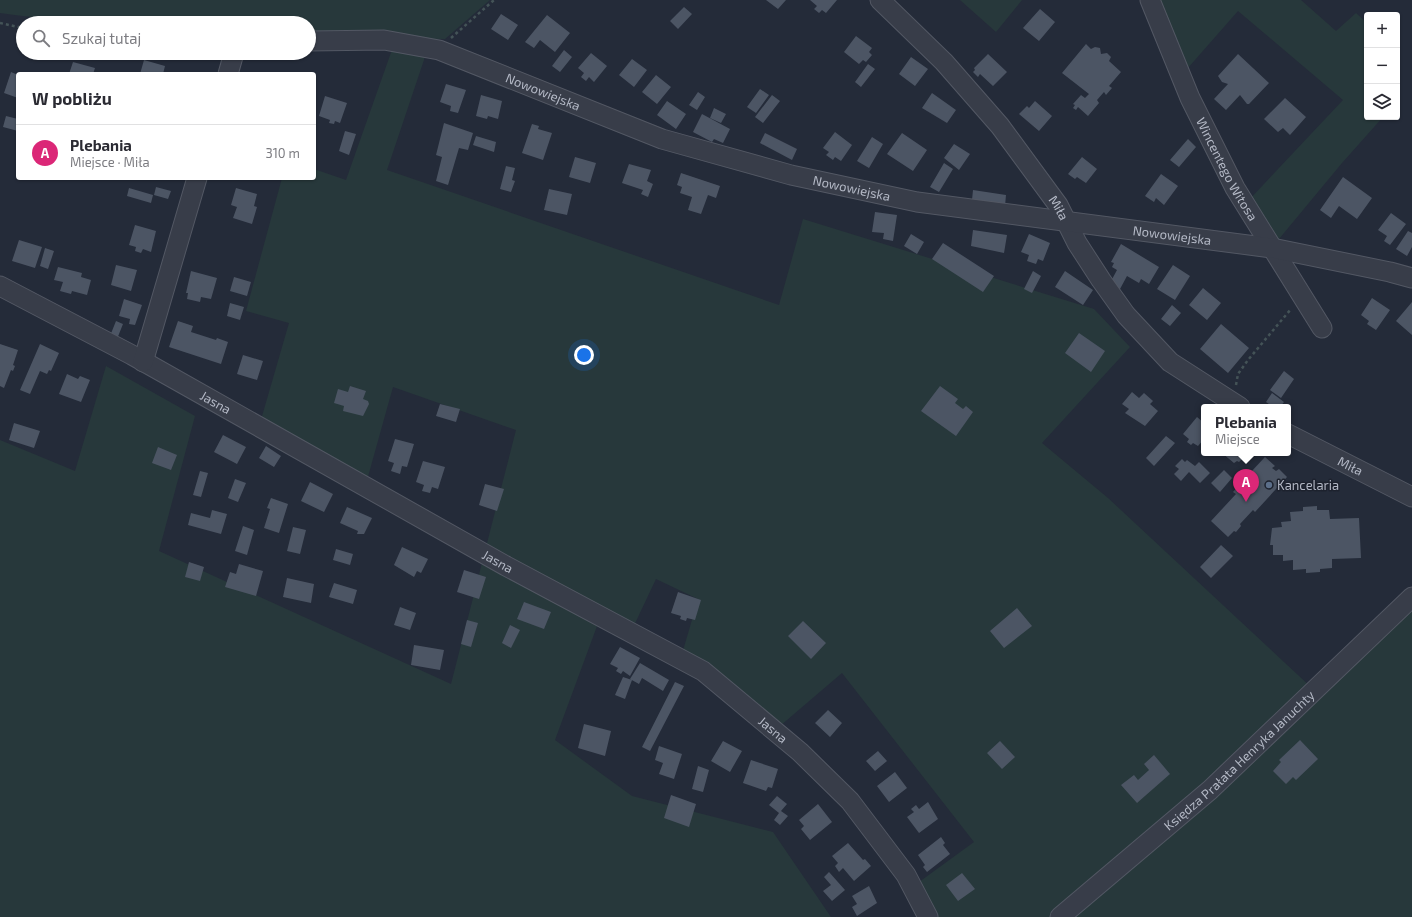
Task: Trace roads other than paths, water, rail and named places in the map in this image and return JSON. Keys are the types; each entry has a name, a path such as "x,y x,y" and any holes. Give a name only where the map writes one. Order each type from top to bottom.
{"street":[{"name":"Miła","path":"880,0 944,62 1000,126 1058,205 1065,221 1101,280 1126,315 1170,362 1235,404"},
{"name":"Wincentego Witosa","path":"1150,0 1194,104 1235,188 1322,328"},
{"name":"Nowowiejska","path":"316,41 384,40 439,50 662,139 791,175 917,202 1272,248 1412,278"},
{"path":"229,72 232,60"},
{"path":"143,362 196,180"},
{"name":"Jasna","path":"0,286 143,362 499,562 703,671 800,752 850,801 906,875 928,917"},
{"name":"Miła","path":"1291,436 1412,497"},
{"name":"Księdza Prałata Henryka Januchty","path":"1060,917 1210,790 1412,597"}],"place":[{"name":"Kancelaria","path":"1269,485"},
{"name":"Plebania","path":"1246,502"}]}
